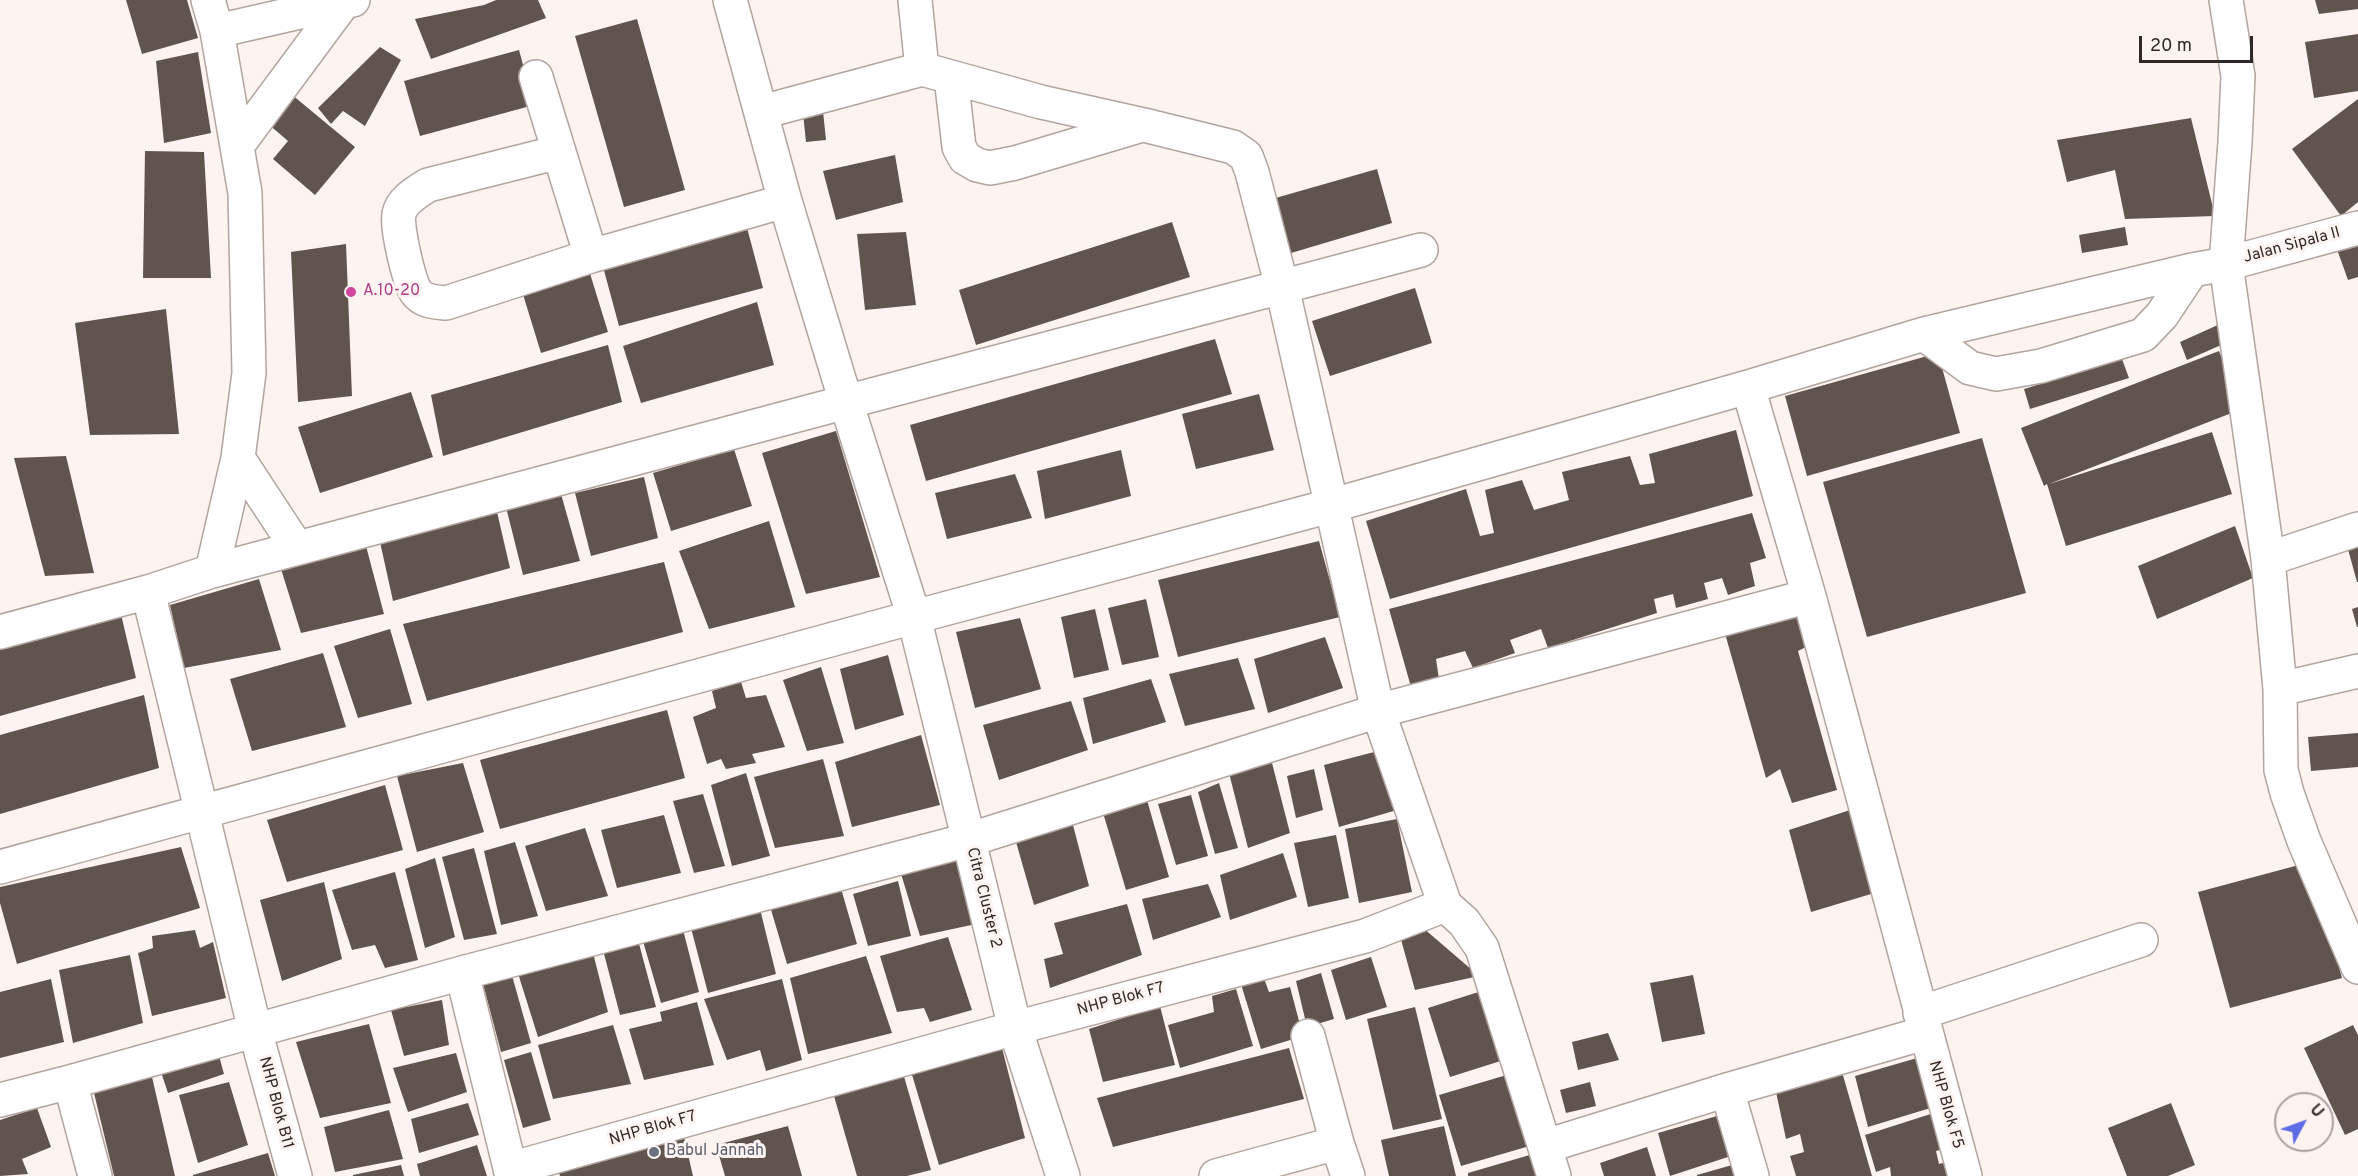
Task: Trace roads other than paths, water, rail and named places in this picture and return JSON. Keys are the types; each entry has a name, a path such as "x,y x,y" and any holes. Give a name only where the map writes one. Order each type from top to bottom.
{"street":[{"path":"208,0 217,31 245,193 249,374 238,458 212,571"},
{"name":"Citra Cluster 2","path":"730,0 785,201 914,617 1016,1028 1063,1176"},
{"path":"915,0 959,147 965,158 977,165 990,168 1015,163 1144,125"},
{"path":"2226,0 2238,76 2226,264 2268,559 2280,689 2281,770 2286,793 2304,841 2358,967"},
{"path":"217,31 348,1"},
{"path":"237,146 348,1"},
{"path":"762,112 936,73 1041,102 1233,147 1246,156 1282,287 1378,711 1445,905 1464,922 1482,948 1550,1161 1726,1090 1923,1023 2141,940"},
{"path":"536,77 591,256"},
{"path":"559,152 429,185 410,196 399,213 401,242 417,293 429,301 446,303 591,256 785,201"},
{"name":"Jalan Sipala II","path":"0,867 914,617 1330,506 1748,387 1924,334 2192,270 2226,264 2358,228"},
{"path":"0,632 297,548 1421,250"},
{"path":"1924,334 1970,368 1995,374 2041,366 2143,335 2162,315 2192,270"},
{"name":"NHP Blok F5","path":"1748,387 1809,596 1965,1176"},
{"path":"238,458 297,548"},
{"path":"2268,559 2358,529"},
{"name":"NHP Blok B11","path":"148,592 255,1030 295,1176"},
{"path":"0,1100 462,973 968,840 1378,711 1809,596"},
{"path":"2280,689 2358,671"},
{"name":"NHP Blok F7","path":"511,1173 1016,1028 1365,936 1445,905"},
{"path":"462,973 511,1173"},
{"path":"1308,1036 1348,1176"},
{"path":"70,1082 95,1176"},
{"path":"1726,1090 1752,1176"},
{"path":"1216,1176 1337,1143"}],"place":[{"name":"A.10-20","path":"351,292"},
{"name":"Babul Jannah","path":"654,1152"}]}
